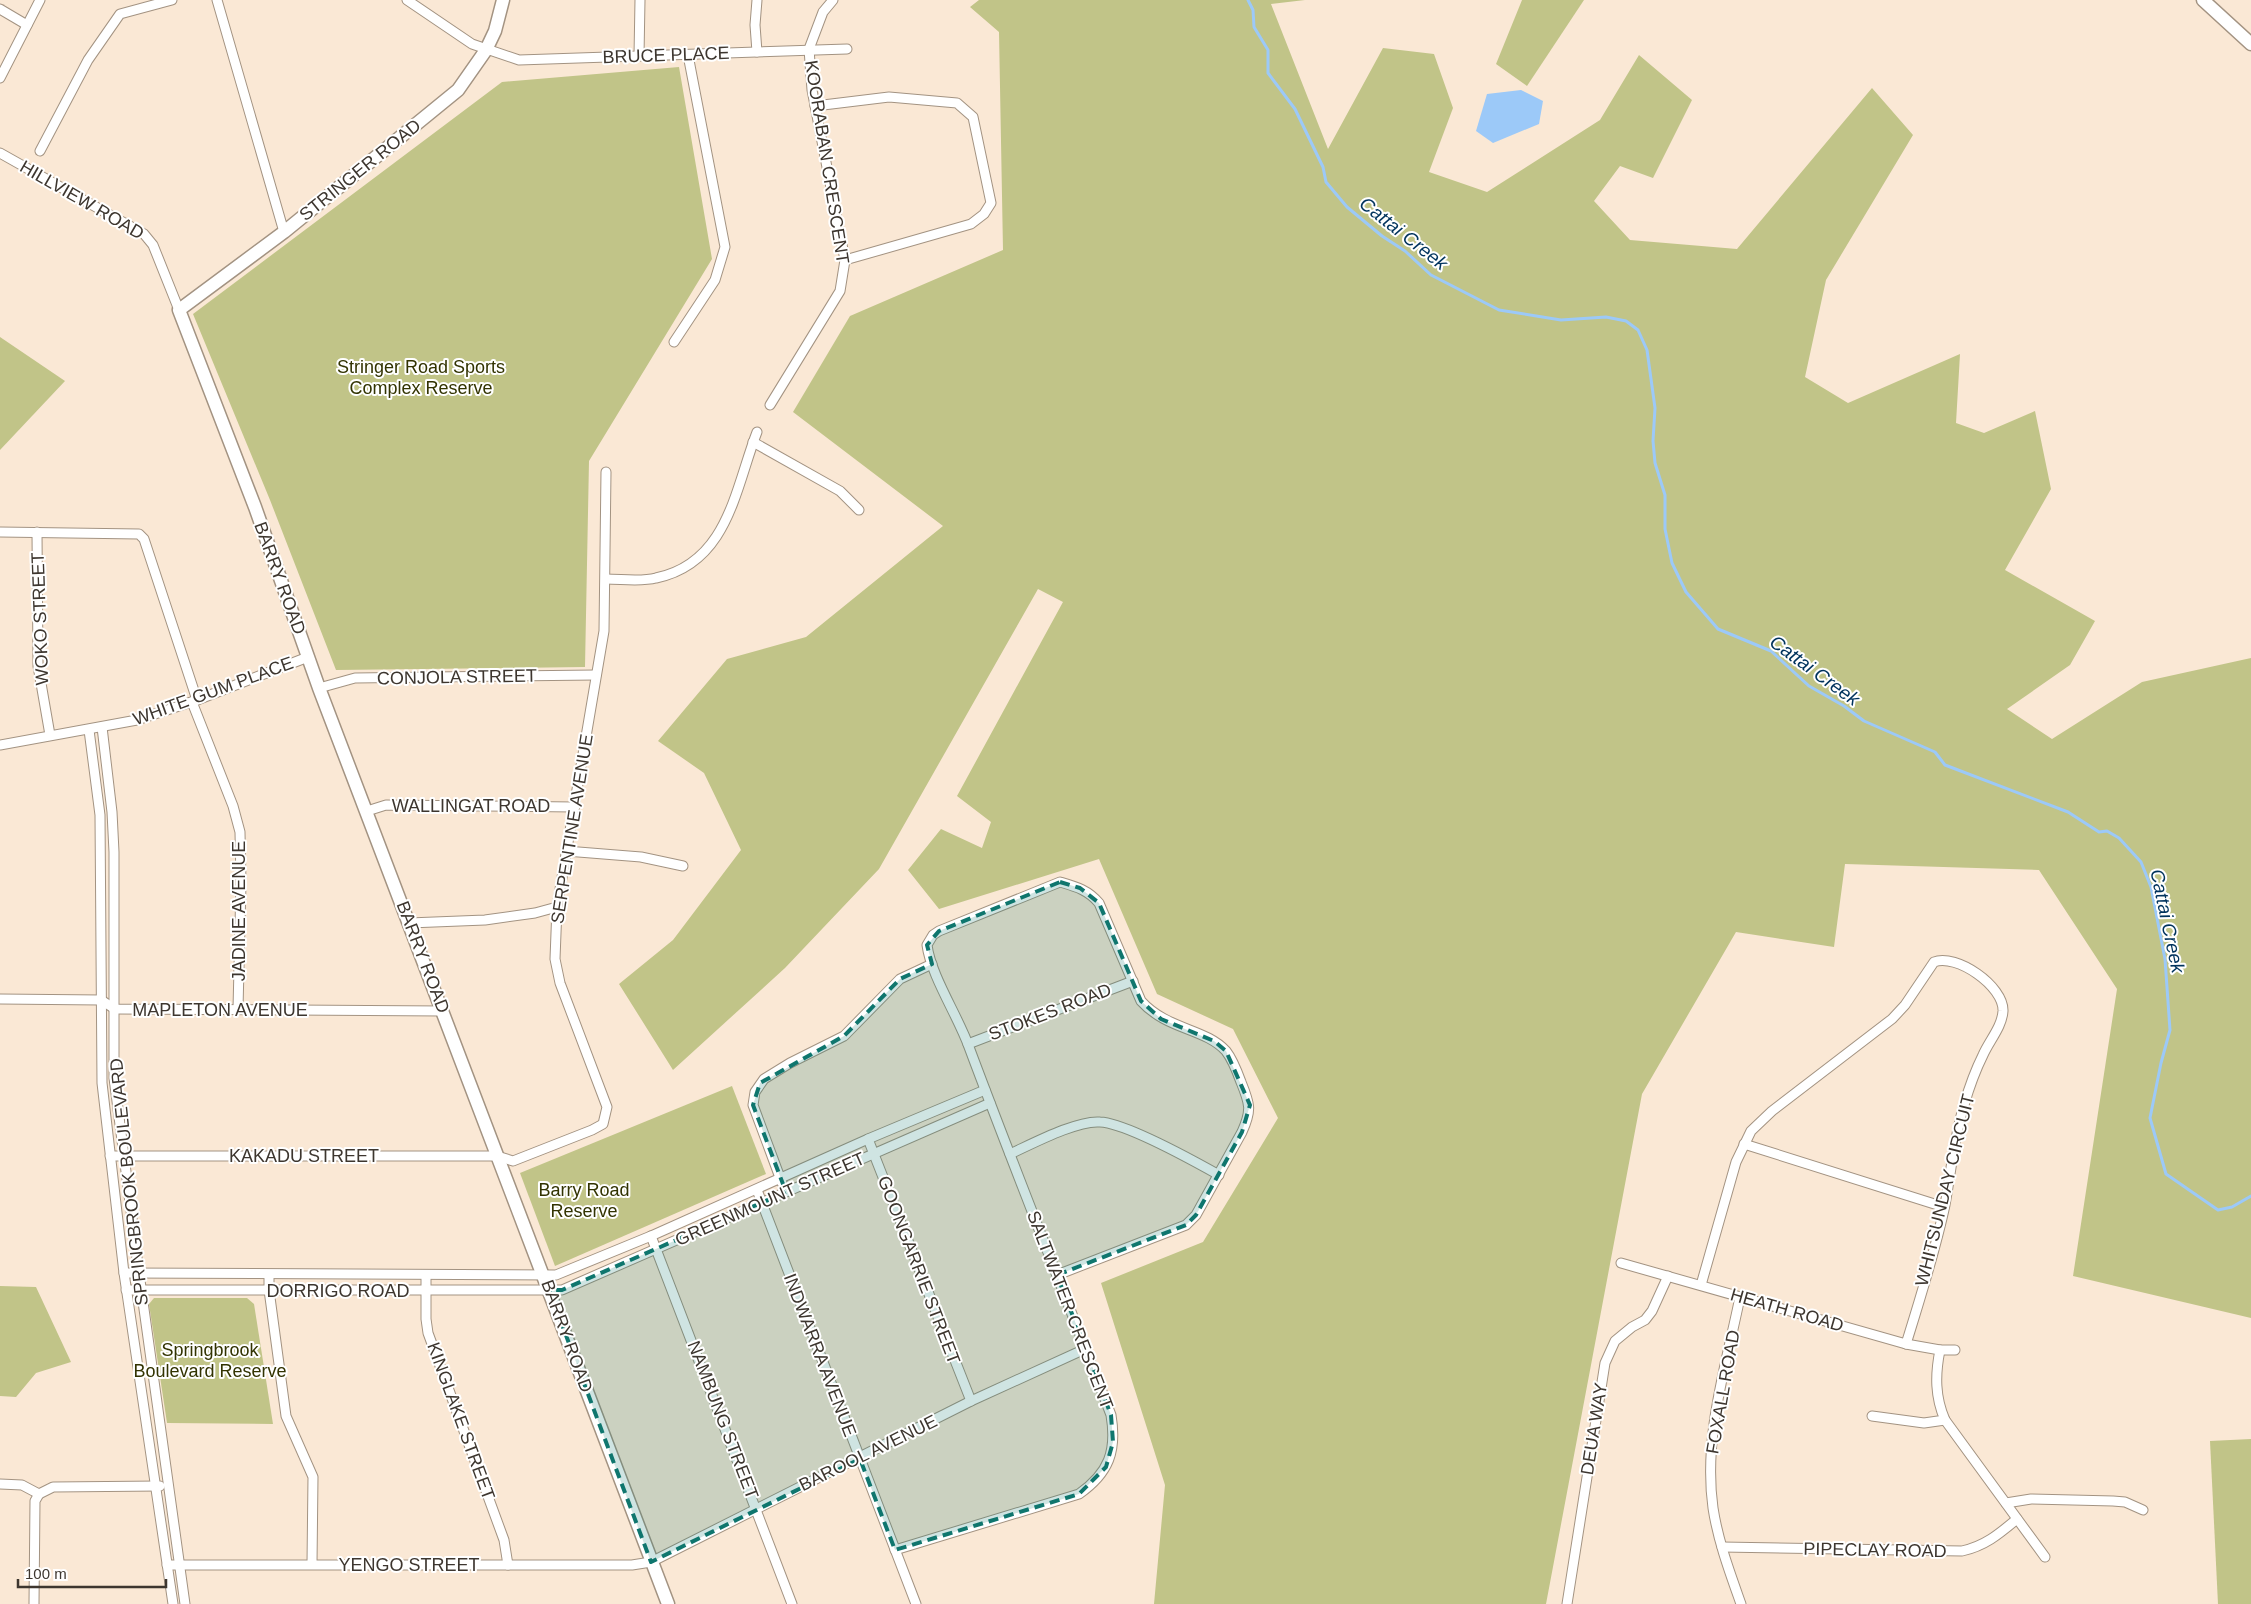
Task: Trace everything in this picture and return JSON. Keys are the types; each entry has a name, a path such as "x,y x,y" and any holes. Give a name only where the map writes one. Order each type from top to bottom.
{"street":[{"path":"0,78 40,0"},
{"path":"40,152 88,60 120,14 172,0"},
{"path":"217,0 284,232"},
{"name":"BRUCE PLACE","path":"407,0 472,44 510,58 532,60 847,48"},
{"name":"STRINGER ROAD","path":"179,310 284,232 445,102 468,78 486,50 503,0"},
{"path":"639,56 640,0"},
{"path":"757,0 755,25 757,52"},
{"path":"809,49 823,12 833,0"},
{"path":"2202,0 2251,44"},
{"path":"0,9 28,25"},
{"name":"KOORABAN CRESCENT","path":"770,405 840,291 845,260 815,106 809,49"},
{"path":"674,342 715,280 725,247 688,55"},
{"path":"815,106 888,97 957,103 973,117 991,203 984,214 971,224 845,260"},
{"name":"HILLVIEW ROAD","path":"0,153 144,234 153,245 179,310"},
{"name":"BARRY ROAD","path":"179,310 255,507 319,688 368,811 668,1604"},
{"path":"606,579 656,578 681,569 699,558 717,538 727,520 757,432"},
{"path":"753,442 840,491 859,510"},
{"name":"SERPENTINE AVENUE","path":"497,1156 513,1161 592,1130 603,1124 607,1108 560,983 555,959 557,907 604,631 606,472"},
{"path":"0,532 37,532"},
{"name":"JADINE AVENUE","path":"37,532 133,532 139,534 144,539 194,701 233,806 240,832 238,1009"},
{"name":"WOKO STREET","path":"37,532 38,666 50,735"},
{"name":"WHITE GUM PLACE","path":"0,745 50,735 102,728 137,720 194,701 308,657"},
{"name":"CONJOLA STREET","path":"319,688 355,678 596,675"},
{"name":"SPRINGBROOK BOULEVARD","path":"102,728 112,812 114,852 114,1078 138,1273 186,1604"},
{"name":"SPRINGBROOK BOULEVARD","path":"89,730 100,815 102,1083 126,1290 173,1604"},
{"name":"WALLINGAT ROAD","path":"368,811 386,805 575,807"},
{"path":"566,851 641,857 683,866"},
{"name":"SALTWATER CRESCENT","path":"895,1550 1079,1494 1098,1479 1111,1454 1114,1434 1111,1415 968,1044 932,964 928,952 929,940 939,931 1060,882 1085,891 1099,903 1133,981"},
{"path":"409,922 485,920 535,913 557,907"},
{"name":"WHITSUNDAY CIRCUIT","path":"1701,1285 1736,1162 1751,1131 1772,1111 1892,1019 1905,1005 1934,962 1942,959 1950,960 1974,971 1987,982 2000,996 2003,1012 2000,1023 1983,1055 1964,1103 1957,1129 1944,1207 1906,1344"},
{"path":"786,1192 753,1105 754,1096 760,1083 790,1063 844,1036 900,978 932,964"},
{"path":"1057,1275 1186,1225 1196,1215 1248,1120 1250,1105 1233,1061 1214,1040 1152,1013 1141,1001 1133,981"},
{"name":"STOKES ROAD","path":"968,1044 1133,981"},
{"path":"0,998 101,1000"},
{"name":"MAPLETON AVENUE","path":"101,1000 115,1010 443,1011"},
{"name":"GREENMOUNT STREET","path":"544,1276 556,1276 651,1236 868,1139 985,1090"},
{"name":"GREENMOUNT STREET","path":"549,1290 562,1290 762,1204 873,1152 990,1103"},
{"path":"1010,1154 1081,1124 1100,1122 1121,1126 1219,1175"},
{"name":"GOONGARRIE STREET","path":"868,1139 971,1401"},
{"path":"1744,1144 1944,1207"},
{"name":"KAKADU STREET","path":"110,1156 497,1156"},
{"name":"INDWARRA AVENUE","path":"756,1190 916,1604"},
{"name":"NAMBUNG STREET","path":"651,1236 757,1508 792,1604"},
{"name":"HEATH ROAD","path":"1621,1263 1906,1344 1940,1350 1955,1350"},
{"name":"DORRIGO ROAD","path":"124,1273 544,1276"},
{"path":"269,1274 269,1290 286,1416 313,1476 312,1564"},
{"name":"KINGLAKE STREET","path":"426,1276 428,1332 504,1540 508,1565"},
{"name":"DEUA WAY","path":"1567,1604 1605,1363 1615,1341 1632,1327 1645,1320 1652,1311 1668,1276"},
{"name":"DORRIGO ROAD","path":"126,1290 549,1290"},
{"name":"FOXALL ROAD","path":"1740,1296 1711,1444 1713,1509 1722,1547 1741,1604"},
{"name":"BAROOL AVENUE","path":"651,1562 971,1401 1086,1349"},
{"path":"1940,1350 1936,1382 1940,1410 1945,1420 2044,1557"},
{"path":"1872,1416 1924,1423 1945,1420"},
{"path":"0,1484 22,1485 39,1494"},
{"path":"34,1604 35,1501 39,1494 53,1487 168,1486"},
{"path":"2006,1504 2017,1500 2031,1499 2113,1501 2125,1502 2143,1510"},
{"name":"PIPECLAY ROAD","path":"1722,1547 1962,1551 1976,1548 1991,1540 2017,1519"},
{"name":"YENGO STREET","path":"167,1565 632,1565 651,1562"}],"highlighted area":[{"path":"1060,882 1080,888 1099,903 1141,1001 1161,1019 1214,1041 1226,1051 1250,1105 1242,1132 1196,1215 1186,1225 1057,1275 1111,1415 1113,1442 1106,1467 1079,1494 895,1550 860,1459 651,1562 549,1290 562,1290 786,1192 753,1105 760,1083 844,1036 900,979 932,964 927,945 939,931"}],"green space":[{"path":"979,0 1305,0 1271,4 1328,149 1383,48 1434,54 1453,108 1429,172 1487,192 1600,120 1639,55 1692,100 1653,178 1620,166 1594,201 1630,240 1737,249 1872,88 1913,135 1826,280 1805,377 1848,403 1960,354 1956,423 1984,433 2035,411 2051,489 2005,570 2095,621 2070,665 2007,709 2052,739 2142,682 2251,658 2251,1318 2073,1276 2117,989 2039,870 1845,864 1834,947 1736,932 1642,1094 1546,1604 1154,1604 1165,1485 1101,1283 1203,1242 1278,1118 1233,1029 1157,994 1099,859 939,909 908,870 941,829 982,848 991,822 957,796 1063,602 1038,589 879,869 785,968 673,1070 619,984 673,940 741,850 704,773 658,741 727,659 806,637 943,526 793,412 850,316 1003,250 999,32 970,7"},
{"path":"1522,0 1584,0 1527,86 1496,64"},
{"name":"Stringer Road Sports Complex Reserve","path":"679,67 712,259 589,461 585,667 336,670 270,500 193,314 502,82"},
{"path":"0,337 65,381 0,450"},
{"name":"Barry Road Reserve","path":"732,1086 766,1174 555,1266 520,1173"},
{"path":"0,1286 36,1287 71,1362 36,1373 16,1397 0,1396"},
{"name":"Springbrook Boulevard Reserve","path":"154,1298 247,1298 254,1304 273,1424 167,1423 149,1304"},
{"path":"2251,1439 2251,1604 2218,1604 2210,1441"}],"water":[{"path":"1521,90 1543,101 1539,124 1493,143 1476,131 1487,94"}],"waterway":[{"name":"Cattai Creek","path":"1248,0 1253,10 1254,27 1268,50 1268,73 1295,109 1323,167 1326,182 1347,207 1382,236 1405,251 1431,275 1499,310 1561,320 1606,317 1626,321 1638,330 1647,350 1655,408 1653,441 1655,463 1665,495 1665,529 1672,563 1686,592 1718,629 1771,651 1809,686 1844,706 1864,721 1935,752 1945,765 2068,812 2099,832 2107,831 2119,838 2141,862 2151,887 2165,959 2170,1030 2150,1118 2166,1174 2218,1210 2232,1207 2251,1196"}]}
